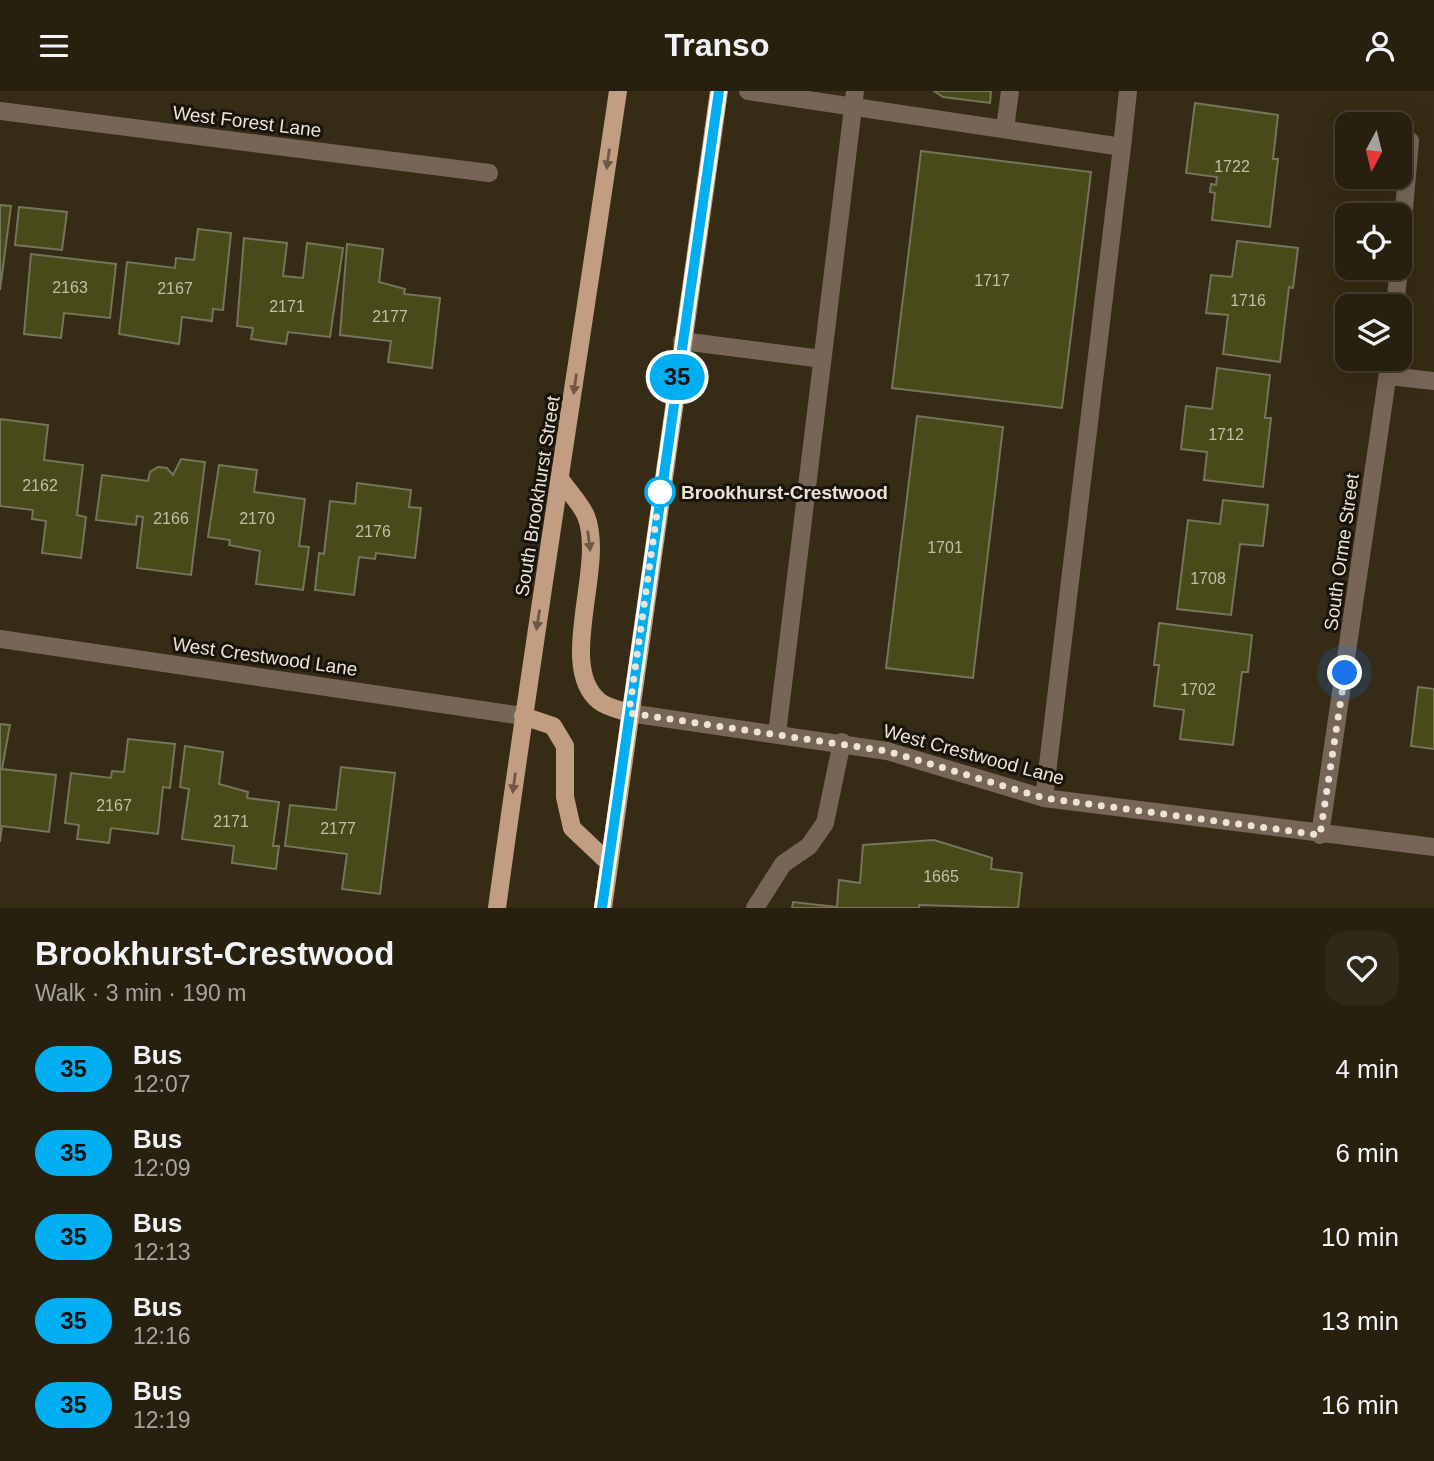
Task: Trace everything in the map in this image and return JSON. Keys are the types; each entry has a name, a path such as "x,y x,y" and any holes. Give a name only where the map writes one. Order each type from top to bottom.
{"main road":[{"name":"South Brookhurst Street","path":"497,908 523,716 561,480 618,91"},
{"path":"603,908 719,91"},
{"path":"561,480 586,517 591,551 581,660 585,683 600,702 629,713"},
{"path":"523,716 553,726 565,746 565,797 572,828 609,863"}],"street":[{"path":"748,91 855,99 1005,129 1122,147"},
{"path":"1005,129 1010,91"},
{"path":"1044,798 1128,91"},
{"path":"777,734 855,99"},
{"name":"West Forest Lane","path":"0,111 489,173"},
{"path":"682,341 822,359"},
{"name":"South Orme Street","path":"1320,835 1389,371"},
{"path":"1403,371 1434,381"},
{"name":"West Crestwood Lane","path":"0,639 523,716"},
{"name":"West Crestwood Lane","path":"629,713 842,742 887,751 1044,798 1434,848"},
{"path":"755,908 783,864 809,846 825,823 842,742"}],"building":[{"path":"934,91 991,91 990,103 943,97"},
{"path":"1195,103 1278,115 1273,159 1278,159 1270,227 1212,220 1215,193 1210,192 1211,184 1216,185 1217,177 1186,173"},
{"path":"921,151 1091,172 1062,408 892,388"},
{"path":"0,205 11,206 0,290"},
{"path":"19,207 67,212 62,250 15,245"},
{"path":"198,229 231,233 223,310 213,309 212,321 182,317 179,344 119,334 127,262 175,268 176,258 194,260"},
{"path":"244,238 287,243 283,276 303,278 307,243 343,248 330,337 288,332 286,344 251,339 253,328 237,326"},
{"path":"1237,241 1298,248 1293,288 1289,287 1280,362 1223,354 1228,315 1206,313 1211,275 1232,277"},
{"path":"347,244 383,249 379,282 405,289 404,294 440,298 432,368 388,362 391,341 340,335"},
{"path":"31,254 116,264 110,318 64,313 61,338 24,334"},
{"path":"1217,368 1270,375 1265,418 1271,418 1263,487 1204,480 1207,452 1181,449 1186,406 1212,409"},
{"path":"917,416 1003,427 973,678 886,668"},
{"path":"0,419 48,425 44,460 83,465 77,515 86,517 81,558 42,553 46,521 32,519 33,510 0,506"},
{"path":"181,459 205,462 191,575 137,568 143,517 137,516 136,525 96,520 102,475 148,481 150,472 158,467 167,468 173,475"},
{"path":"219,465 257,470 254,492 305,499 299,546 309,547 303,590 256,584 260,551 229,545 230,540 208,537"},
{"path":"357,483 411,490 409,507 421,508 415,558 376,553 375,559 359,557 354,595 315,590 319,553 324,554 330,501 355,504"},
{"path":"1223,500 1268,505 1263,546 1240,544 1231,615 1177,609 1188,520 1220,524"},
{"path":"1159,623 1252,635 1248,672 1242,672 1233,745 1180,739 1184,710 1154,706 1159,665 1154,665"},
{"path":"1418,687 1434,689 1434,749 1411,746"},
{"path":"0,724 10,725 2,769 56,775 49,832 2,826 0,842"},
{"path":"128,739 175,744 170,788 163,787 158,834 111,828 109,843 77,839 79,825 65,823 71,773 111,778 112,771 124,772"},
{"path":"185,746 223,752 219,784 248,792 247,798 279,802 273,846 279,846 276,869 232,863 234,846 182,839 189,789 180,787"},
{"path":"341,767 395,773 380,894 342,889 347,854 285,846 290,805 336,810"},
{"path":"934,840 992,858 991,869 1022,873 1018,908 919,905 919,908 792,908 793,902 837,907 839,880 860,883 863,845"}],"bus line":[{"name":"35","path":"602,908 719,91"}],"place":[{"name":"Brookhurst-Crestwood","path":"660,492"}],"route":[{"path":"660,492 629,713 842,742 887,751 1044,798 1320,835 1345,673"}]}
